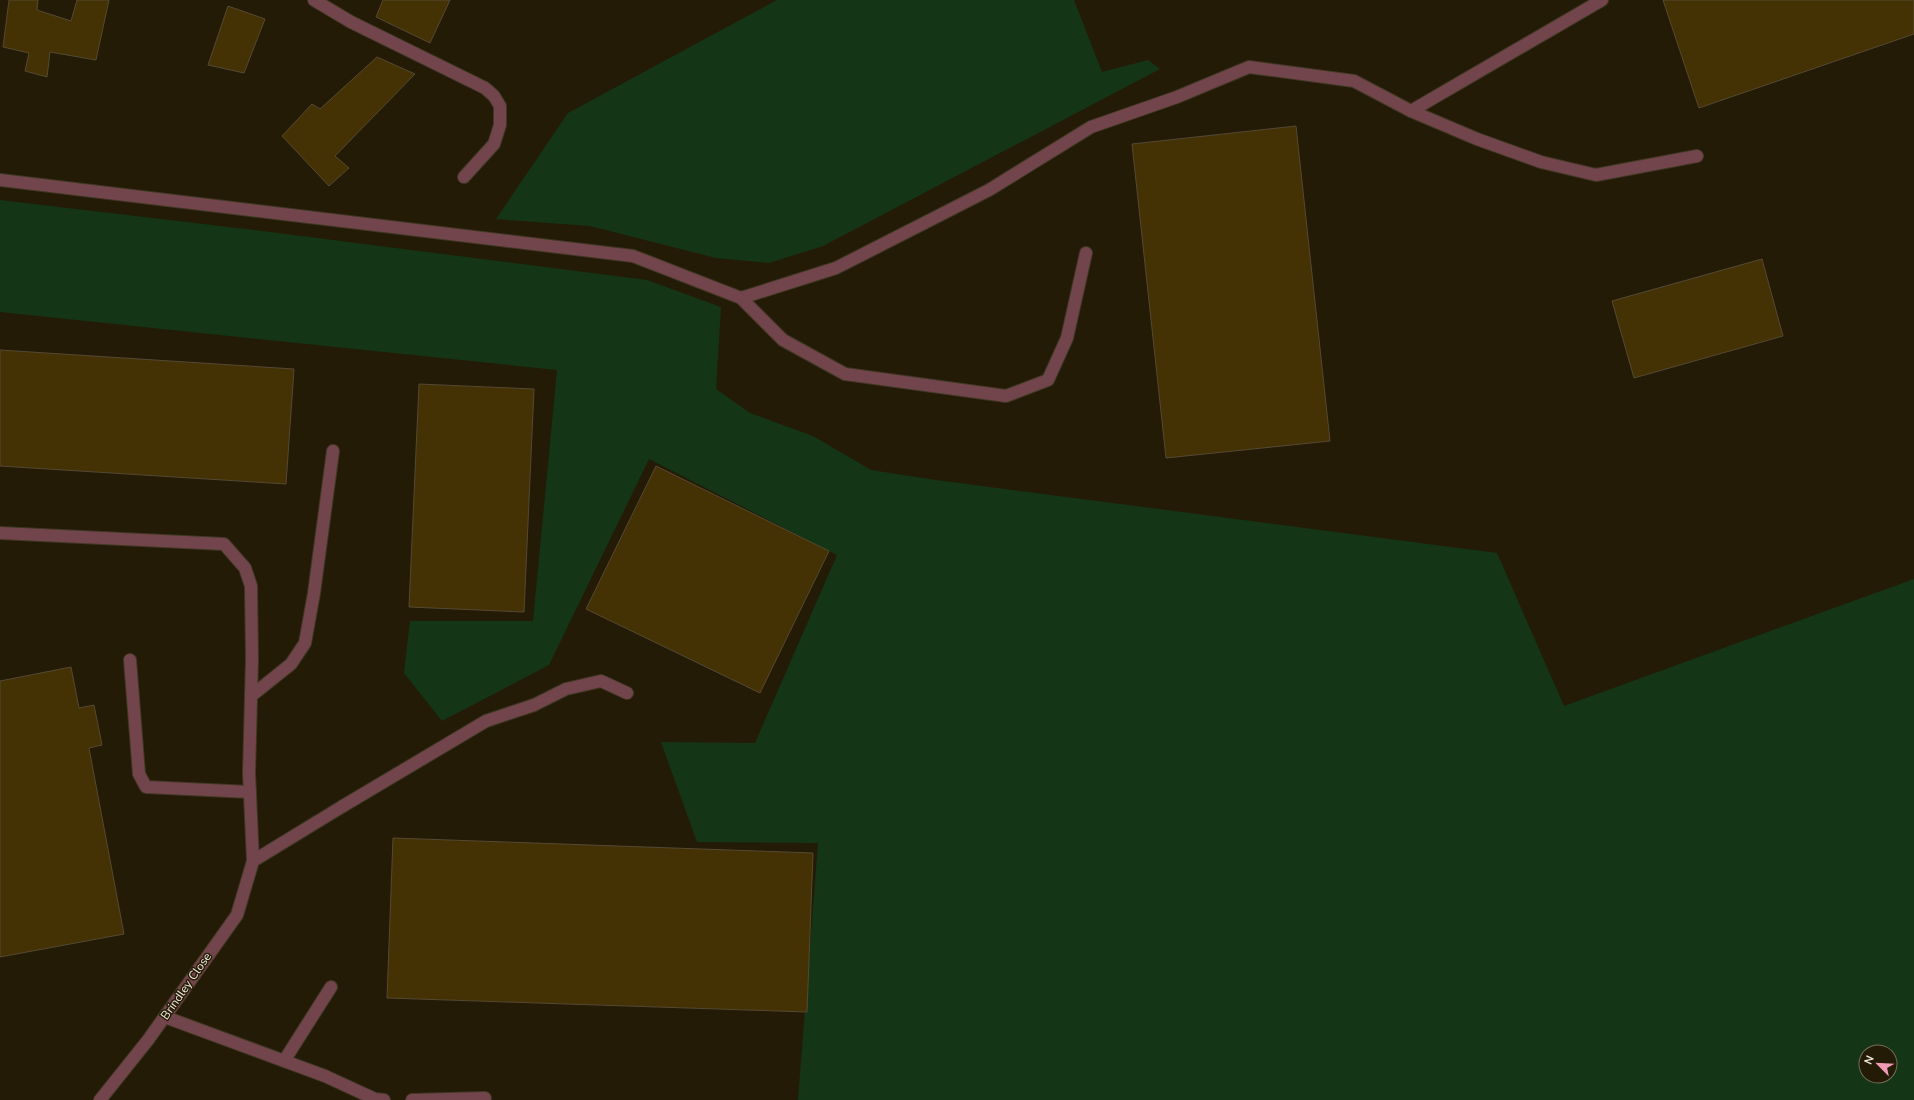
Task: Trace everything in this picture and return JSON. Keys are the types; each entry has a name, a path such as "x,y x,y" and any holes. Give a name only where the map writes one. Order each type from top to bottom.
{"street":[{"path":"314,0 351,22 485,88 494,96 500,106 500,125 494,144 464,177"},
{"path":"1411,112 1602,0"},
{"path":"741,298 836,268 989,190 1091,127 1177,97 1249,67 1354,81 1411,112 1477,139 1541,162 1596,174 1697,156"},
{"path":"0,180 634,256 741,298 782,340 845,374 1006,396 1048,380 1067,338 1086,253"},
{"path":"251,696 291,664 305,643 314,593 333,451"},
{"name":"Brindley Close","path":"0,533 224,544 245,568 251,586 252,613 249,774 253,861 237,915 165,1016 100,1100"},
{"path":"130,660 139,774 146,787 250,792"},
{"path":"253,861 486,721 534,705 566,689 601,681 627,693"},
{"path":"284,1060 331,987"},
{"path":"165,1016 325,1076 375,1099 384,1100"},
{"path":"412,1100 485,1098"}],"green space":[{"path":"777,0 1074,0 1102,72 1148,60 1160,69 823,246 769,263 716,258 590,226 496,219 568,113"},
{"path":"0,200 254,230 647,280 721,307 716,389 750,413 813,436 871,470 936,480 1497,553 1564,706 1914,579 1914,1100 798,1100 818,843 697,842 661,742 755,743 837,555 649,459 549,665 442,721 404,673 410,621 533,621 557,370 0,312"}],"building":[{"path":"9,0 38,0 37,10 71,21 77,0 109,0 96,60 50,52 47,77 25,71 29,53 3,47"},
{"path":"383,0 450,0 430,43 376,17"},
{"path":"1663,0 1914,0 1914,34 1699,108"},
{"path":"228,6 265,19 244,73 208,65"},
{"path":"377,57 415,74 335,156 349,168 329,186 282,136 312,104 320,109"},
{"path":"1296,126 1330,441 1166,458 1132,144"},
{"path":"1762,259 1783,336 1634,378 1612,301"},
{"path":"0,350 294,369 286,484 0,466"},
{"path":"419,384 534,389 524,612 409,607"},
{"path":"656,466 829,551 760,693 586,609"},
{"path":"71,667 79,708 94,705 102,745 89,748 124,934 0,957 0,681"},
{"path":"393,838 813,853 807,1012 387,998"}]}
